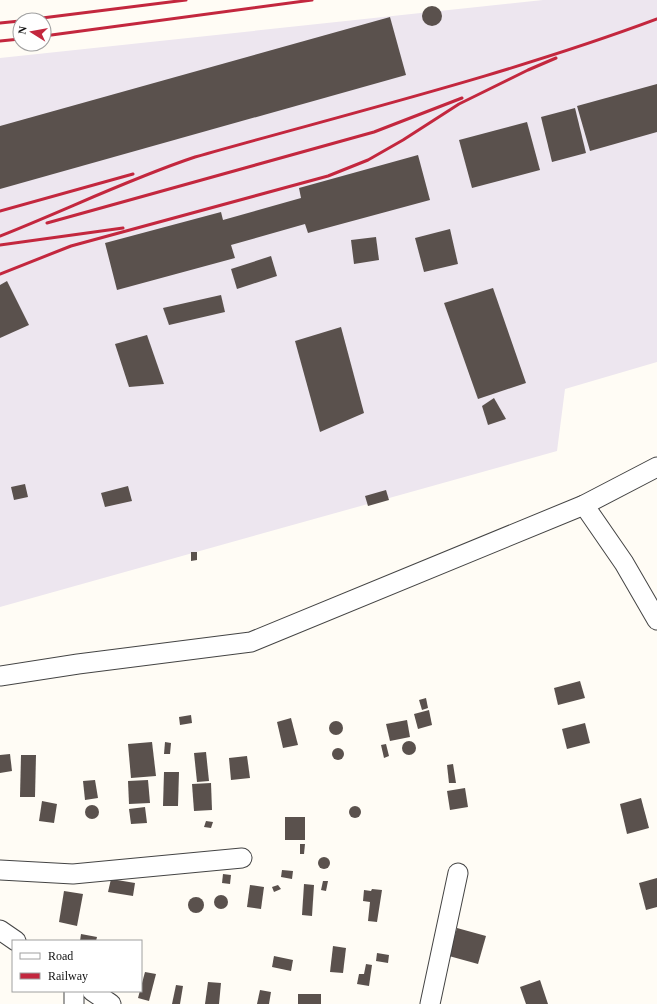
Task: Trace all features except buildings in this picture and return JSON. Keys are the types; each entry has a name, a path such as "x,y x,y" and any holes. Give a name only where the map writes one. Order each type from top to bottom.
{"street":[{"path":"0,676 78,664 251,642 584,505 657,467"},
{"path":"584,505 624,563 657,620"},
{"path":"0,870 73,874 242,858"},
{"path":"430,1004 458,873"},
{"path":"0,930 15,940"},
{"path":"74,992 74,1004"},
{"path":"93,992 111,1004"}],"shaded area":[{"path":"543,0 657,0 657,362 565,389 557,451 0,607 0,58"}],"railway":[{"path":"52,17 186,0"},
{"path":"52,35 312,0"},
{"path":"0,236 146,175 195,157 486,76 657,19"},
{"path":"0,23 12,22"},
{"path":"0,41 12,40"},
{"path":"0,274 71,246 328,176 368,160 403,140 459,104 556,58"},
{"path":"47,223 374,132 462,98"},
{"path":"0,211 133,174"},
{"path":"0,245 123,228"}]}
